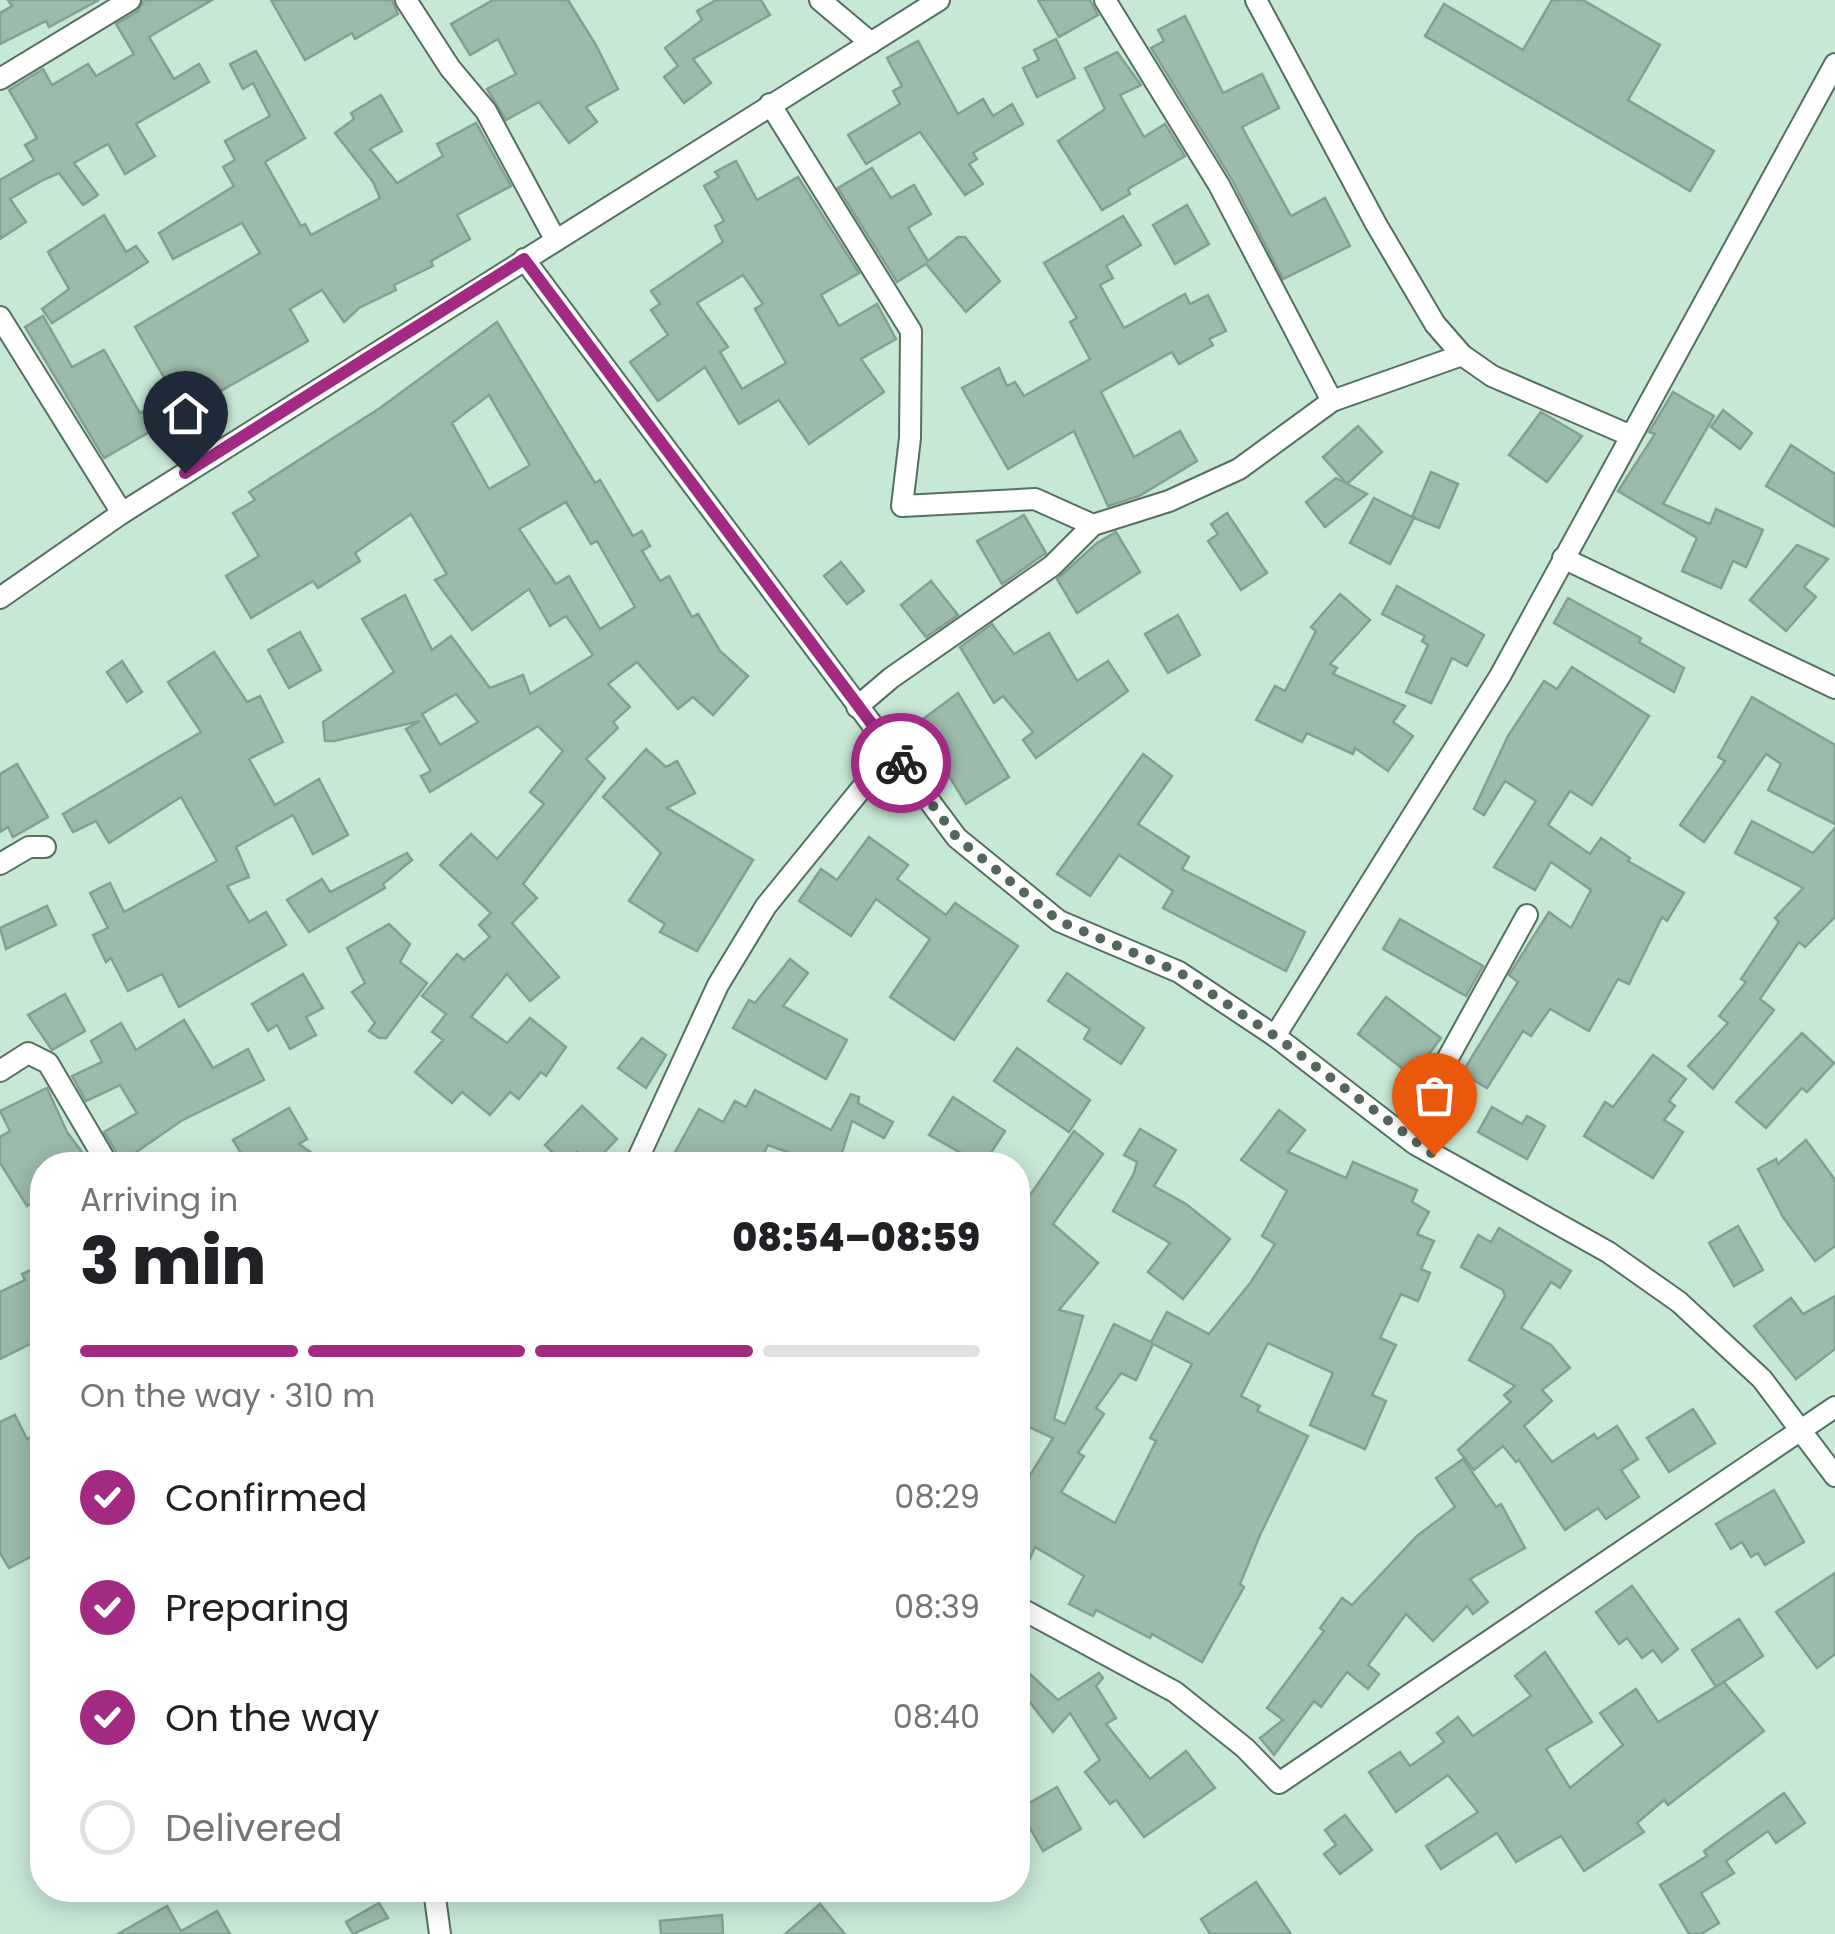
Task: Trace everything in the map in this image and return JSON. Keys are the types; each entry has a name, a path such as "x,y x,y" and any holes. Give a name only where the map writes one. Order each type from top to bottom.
{"street":[{"path":"0,79 130,0"},
{"path":"406,0 450,68 486,111 555,240"},
{"path":"820,0 871,43"},
{"path":"0,598 122,513 940,0"},
{"path":"1105,0 1219,186 1332,401"},
{"path":"1256,0 1376,224 1435,324 1462,355 1492,376 1629,435"},
{"path":"1275,1036 1500,676 1835,64"},
{"path":"770,104 911,332 910,438 902,506 1035,500 1093,525"},
{"path":"524,259 957,838 1059,921 1179,972 1275,1036 1416,1144 1608,1252 1679,1302 1762,1379 1835,1476"},
{"path":"0,318 122,513"},
{"path":"857,706 1052,566 1093,525 1170,501 1239,468 1332,401 1462,355"},
{"path":"1563,558 1835,688"},
{"path":"641,1152 718,985 766,906 892,751"},
{"path":"0,864 29,847 45,847"},
{"path":"1406,1134 1527,915"},
{"path":"0,1072 28,1052 48,1063 100,1152"},
{"path":"1030,1613 1175,1692 1245,1748 1279,1784 1835,1407"},
{"path":"436,1902 440,1934"}],"building":[{"path":"8,0 99,0 49,27 46,21 0,44 0,13 12,6"},
{"path":"144,0 212,0 149,37 174,79 199,64 209,82 136,124 155,156 125,174 108,144 74,163 98,195 83,205 59,173 45,179 10,199 26,222 0,239 0,180 34,160 25,145 37,138 9,90 43,69 52,85 88,64 96,76 134,54 116,24 138,11"},
{"path":"271,0 392,0 398,14 355,39 352,33 305,60"},
{"path":"493,0 568,0 596,45 618,89 586,107 597,122 569,143 539,102 506,120 487,89 516,74 498,39 470,55 451,24"},
{"path":"716,0 761,0 770,15 693,59 711,83 684,103 664,77 678,66 665,48 702,20 697,11"},
{"path":"1038,0 1090,0 1098,15 1059,37"},
{"path":"1552,0 1583,0 1660,45 1628,100 1714,151 1690,191 1425,36 1444,4 1523,50"},
{"path":"1185,16 1223,93 1262,74 1279,108 1242,127 1291,216 1325,198 1350,246 1283,279 1231,178 1151,48 1164,41 1158,30"},
{"path":"1056,39 1075,78 1037,97 1023,68 1039,60 1034,50"},
{"path":"918,41 958,114 983,99 993,116 1012,104 1023,124 973,153 977,159 969,164 983,184 965,195 920,132 866,164 848,135 900,104 893,91 902,86 887,58"},
{"path":"256,51 305,138 265,162 301,226 305,224 311,235 380,198 373,182 335,133 354,119 351,113 381,95 402,131 370,149 397,183 443,156 437,144 476,123 511,186 457,215 470,239 431,261 433,266 394,285 396,290 359,308 344,322 322,290 290,309 308,341 104,458 25,327 43,316 72,367 104,350 140,413 173,393 135,327 260,253 242,223 173,259 159,233 234,186 223,167 235,160 225,141 270,116 253,83 243,89 230,64"},
{"path":"1117,52 1141,85 1120,95 1144,137 1165,124 1185,156 1128,189 1130,194 1102,210 1058,141 1105,109 1085,68"},
{"path":"736,161 757,200 798,177 859,273 821,295 839,326 877,304 896,339 861,359 884,392 809,444 779,400 739,424 705,367 658,401 630,362 668,335 651,310 660,304 651,291 723,242 715,226 724,221 704,186 719,177 715,172","holes":["743,275 763,304 755,309 786,363 742,389 720,352 728,347 697,303"]},
{"path":"872,168 891,198 914,185 931,214 908,228 928,261 958,237 965,237 1000,281 966,312 926,264 897,282 838,188"},
{"path":"1187,205 1209,244 1175,264 1153,225"},
{"path":"104,215 126,252 136,246 148,262 52,323 42,309 69,289 48,252"},
{"path":"1123,216 1141,245 1106,266 1113,278 1100,285 1124,328 1185,294 1190,304 1208,295 1226,331 1209,339 1213,345 1179,364 1172,352 1101,392 1134,457 1180,431 1197,461 1139,496 1108,506 1074,431 1008,469 962,388 999,368 1007,386 1015,382 1024,396 1090,359 1070,322 1077,318 1044,263"},
{"path":"497,322 595,483 600,480 633,536 642,531 650,546 642,551 660,581 669,576 692,617 698,614 720,651 748,676 713,715 693,697 678,709 637,662 608,684 630,707 613,722 618,728 586,759 605,778 523,884 537,898 512,923 559,977 530,1001 507,974 471,1017 507,1043 530,1018 566,1047 546,1076 541,1072 519,1099 510,1092 490,1115 462,1092 452,1103 415,1072 443,1040 432,1032 446,1014 422,996 457,954 464,960 490,937 479,925 491,913 440,865 471,834 497,859 544,804 530,792 563,751 538,726 430,792 421,776 431,771 406,729 420,721 334,741 325,741 323,722 394,672 362,619 405,595 432,650 451,636 490,688 523,675 530,694 593,655 566,616 550,626 529,589 472,630 435,580 447,574 411,514 355,553 360,561 318,588 313,581 251,618 226,576 259,556 233,513 255,500 249,492 380,408","holes":["489,395 530,465 489,489 452,423","566,502 591,544 597,541 635,607 600,629 569,576 556,584 519,529","456,694 478,722 440,745 422,714"]},
{"path":"1673,392 1714,416 1663,504 1710,524 1716,509 1763,530 1746,567 1733,561 1721,588 1682,571 1697,538 1618,491 1655,434 1649,432"},
{"path":"1723,410 1752,433 1740,449 1711,427"},
{"path":"1541,412 1582,436 1547,482 1509,455"},
{"path":"1358,426 1382,452 1347,484 1323,457"},
{"path":"1791,445 1835,474 1835,527 1766,486"},
{"path":"1431,472 1458,484 1439,528 1412,517"},
{"path":"1336,478 1367,494 1325,527 1306,502"},
{"path":"1374,498 1414,518 1390,564 1350,543"},
{"path":"1227,513 1267,573 1241,590 1208,541 1218,534 1211,524"},
{"path":"1024,515 1046,553 1002,584 977,541"},
{"path":"1116,532 1140,572 1077,613 1057,579 1097,543"},
{"path":"1797,545 1828,559 1804,587 1816,597 1786,631 1750,600"},
{"path":"841,562 864,591 847,604 824,576"},
{"path":"931,581 958,615 926,637 901,605"},
{"path":"1397,586 1484,635 1467,666 1452,658 1431,703 1406,692 1428,645 1422,641 1425,636 1382,614"},
{"path":"1340,594 1370,620 1330,664 1337,668 1333,674 1405,706 1393,722 1413,736 1388,771 1355,748 1353,754 1307,733 1302,742 1256,720 1275,686 1285,691 1316,631 1311,627"},
{"path":"1568,598 1641,638 1639,642 1684,668 1674,692 1554,623"},
{"path":"1178,615 1200,655 1168,673 1145,634"},
{"path":"992,624 1014,654 1049,633 1077,681 1108,661 1128,691 1036,758 1023,740 1033,732 1003,696 994,703 960,647"},
{"path":"300,632 321,670 289,688 268,650"},
{"path":"214,652 247,702 260,696 283,742 249,759 275,805 319,779 348,835 313,854 293,815 236,847 249,877 227,886 249,922 266,912 286,945 179,1007 162,974 128,991 111,958 106,962 93,935 108,928 90,893 110,883 124,912 217,861 181,797 109,843 96,821 73,832 63,814 201,732 168,682"},
{"path":"122,661 142,692 127,702 107,672"},
{"path":"1572,667 1649,716 1592,805 1570,791 1548,825 1590,854 1601,838 1630,858 1628,861 1684,893 1667,921 1662,917 1629,984 1618,979 1589,1031 1550,1009 1531,1036 1523,1031 1487,1088 1462,1073 1518,982 1509,975 1549,912 1571,928 1591,890 1551,862 1535,890 1494,867 1536,801 1505,781 1484,815 1474,809 1508,736 1544,681 1557,689"},
{"path":"958,693 1009,777 966,804 932,748 928,751 911,728"},
{"path":"1752,697 1835,745 1835,824 1768,790 1781,764 1766,754 1704,842 1680,825 1725,761 1718,757"},
{"path":"646,749 666,767 677,761 695,793 667,808 753,860 697,951 660,932 665,924 629,901 661,853 603,797"},
{"path":"1143,754 1172,776 1138,824 1189,857 1182,869 1305,932 1286,971 1163,908 1173,891 1119,855 1090,896 1057,874"},
{"path":"17,764 48,817 13,837 8,827 0,832 0,774"},
{"path":"1752,821 1813,853 1835,828 1835,917 1805,947 1799,942 1760,999 1774,1010 1713,1089 1688,1066 1728,1023 1719,1016 1746,982 1741,979 1779,922 1775,918 1803,888 1735,853"},
{"path":"869,837 908,865 897,879 946,915 955,903 1018,946 954,1040 890,997 930,939 876,899 851,936 799,901 821,869 837,880"},
{"path":"407,853 412,860 383,884 385,888 309,932 287,900 322,879 330,892"},
{"path":"47,906 56,925 6,949 0,928"},
{"path":"1400,919 1483,966 1466,996 1383,949"},
{"path":"389,924 410,944 400,962 427,983 386,1038 379,1038 369,1031 375,1023 352,992 365,983 347,948"},
{"path":"790,959 808,973 783,1006 847,1040 826,1079 733,1028 749,1000 755,1003"},
{"path":"1067,973 1144,1028 1121,1064 1084,1039 1090,1029 1048,1001"},
{"path":"303,974 323,1008 306,1017 316,1035 290,1049 277,1025 268,1031 252,1004"},
{"path":"65,994 85,1031 52,1050 28,1015"},
{"path":"1386,997 1441,1038 1412,1076 1358,1034"},
{"path":"184,1020 213,1068 248,1049 264,1080 181,1121 136,1152 116,1152 104,1132 137,1113 120,1085 86,1101 72,1076 102,1062 91,1041 121,1023 136,1050"},
{"path":"1802,1033 1834,1063 1807,1092 1802,1088 1766,1128 1736,1102"},
{"path":"642,1038 666,1055 646,1088 618,1068"},
{"path":"1017,1048 1090,1100 1069,1132 994,1081"},
{"path":"1653,1055 1686,1079 1669,1101 1675,1106 1664,1120 1683,1132 1653,1178 1584,1136 1605,1102 1613,1107"},
{"path":"47,1088 67,1132 82,1152 30,1152 27,1206 0,1163 0,1137 10,1131 0,1111"},
{"path":"755,1090 831,1130 851,1094 859,1097 858,1103 893,1122 884,1138 852,1121 842,1152 787,1152 768,1145 764,1152 675,1152 699,1109 723,1122 735,1101 746,1107"},
{"path":"953,1097 1005,1131 991,1152 960,1152 929,1135"},
{"path":"582,1106 617,1139 604,1152 552,1152 545,1145"},
{"path":"1492,1107 1522,1124 1527,1116 1545,1126 1527,1159 1478,1132"},
{"path":"289,1108 307,1139 299,1144 310,1152 240,1152 233,1140"},
{"path":"1279,1110 1305,1130 1288,1152 1346,1178 1353,1162 1417,1190 1412,1202 1429,1212 1417,1234 1434,1241 1421,1269 1430,1273 1418,1301 1401,1294 1380,1338 1396,1345 1372,1395 1386,1401 1365,1449 1310,1425 1333,1373 1268,1343 1241,1396 1260,1406 1257,1411 1308,1436 1260,1535 1240,1584 1244,1587 1202,1662 1152,1634 1150,1638 1096,1610 1093,1616 1069,1604 1084,1576 1035,1547 1030,1558 1030,1475 1053,1438 1030,1427 1030,1195 1074,1131 1103,1154 1053,1224 1098,1263 1059,1310 1083,1316 1054,1419 1065,1424 1114,1324 1151,1342 1167,1312 1209,1334 1251,1282 1275,1244 1262,1236 1287,1191 1241,1160","holes":["1153,1344 1192,1364 1150,1438 1156,1441 1115,1523 1061,1492 1084,1456 1078,1453 1104,1414 1096,1408 1121,1373 1136,1380"]},
{"path":"1140,1129 1176,1150 1154,1186 1186,1204 1230,1239 1183,1299 1148,1272 1170,1243 1113,1211 1134,1173 1137,1162 1124,1155"},
{"path":"1806,1140 1835,1180 1835,1246 1815,1261 1783,1217 1758,1169 1776,1159 1778,1164"},
{"path":"1738,1226 1763,1270 1734,1286 1709,1243"},
{"path":"1499,1228 1571,1271 1560,1288 1551,1282 1521,1328 1551,1345 1570,1368 1542,1390 1552,1401 1524,1426 1552,1462 1594,1434 1597,1439 1617,1426 1638,1459 1621,1470 1639,1497 1606,1519 1598,1508 1565,1530 1519,1460 1516,1462 1503,1446 1474,1470 1458,1450 1511,1402 1504,1395 1515,1386 1469,1360 1505,1296 1503,1290 1461,1267 1478,1235 1491,1242"},
{"path":"30,1270 30,1344 0,1359 0,1292 25,1280 22,1274"},
{"path":"1835,1296 1835,1349 1796,1379 1754,1326 1791,1298 1803,1314"},
{"path":"1693,1409 1715,1443 1669,1472 1647,1438"},
{"path":"15,1415 27,1439 30,1437 30,1557 9,1568 0,1553 0,1422"},
{"path":"1463,1459 1496,1507 1501,1504 1525,1548 1470,1579 1488,1602 1473,1614 1467,1606 1433,1641 1406,1614 1368,1665 1379,1674 1368,1689 1347,1672 1321,1707 1314,1701 1274,1755 1260,1738 1283,1720 1267,1708 1324,1631 1320,1628 1342,1598 1352,1605 1417,1536 1455,1507 1436,1478"},
{"path":"1774,1490 1804,1542 1765,1565 1758,1553 1751,1557 1742,1542 1731,1549 1716,1524"},
{"path":"1835,1573 1835,1654 1817,1668 1776,1612"},
{"path":"1632,1586 1678,1649 1662,1662 1653,1650 1642,1658 1627,1638 1619,1644 1596,1612"},
{"path":"1739,1619 1763,1656 1716,1687 1692,1650"},
{"path":"1545,1652 1592,1722 1546,1749 1570,1788 1623,1745 1600,1713 1636,1689 1658,1722 1724,1682 1764,1731 1668,1805 1664,1800 1637,1823 1644,1832 1584,1871 1561,1836 1516,1862 1497,1833 1441,1869 1426,1846 1478,1812 1448,1775 1396,1812 1369,1772 1400,1752 1410,1766 1444,1742 1437,1733 1458,1717 1473,1736 1531,1696 1515,1676"},
{"path":"1099,1673 1103,1678 1096,1686 1116,1718 1106,1724 1150,1779 1186,1751 1215,1788 1144,1837 1116,1800 1110,1804 1085,1772 1100,1760 1070,1713 1053,1732 1030,1702 1030,1674 1058,1700"},
{"path":"1057,1787 1081,1829 1043,1851 1030,1828 1030,1803"},
{"path":"1784,1793 1805,1823 1776,1843 1768,1831 1726,1861 1734,1873 1701,1893 1719,1923 1701,1934 1689,1934 1660,1885 1707,1856 1704,1851"},
{"path":"1345,1815 1372,1850 1340,1874 1324,1854 1336,1845 1325,1830"},
{"path":"1256,1882 1291,1934 1210,1934 1201,1919"},
{"path":"379,1903 388,1918 353,1934 346,1922"},
{"path":"820,1904 845,1934 785,1934"},
{"path":"167,1906 181,1931 217,1911 230,1934 118,1934"},
{"path":"722,1915 723,1934 661,1934 660,1921"}],"way so far":[{"path":"901,763 957,838 1059,921 1124,952 1179,972 1275,1036 1434,1155"}],"route":[{"path":"185,473 524,259 901,763"}]}
